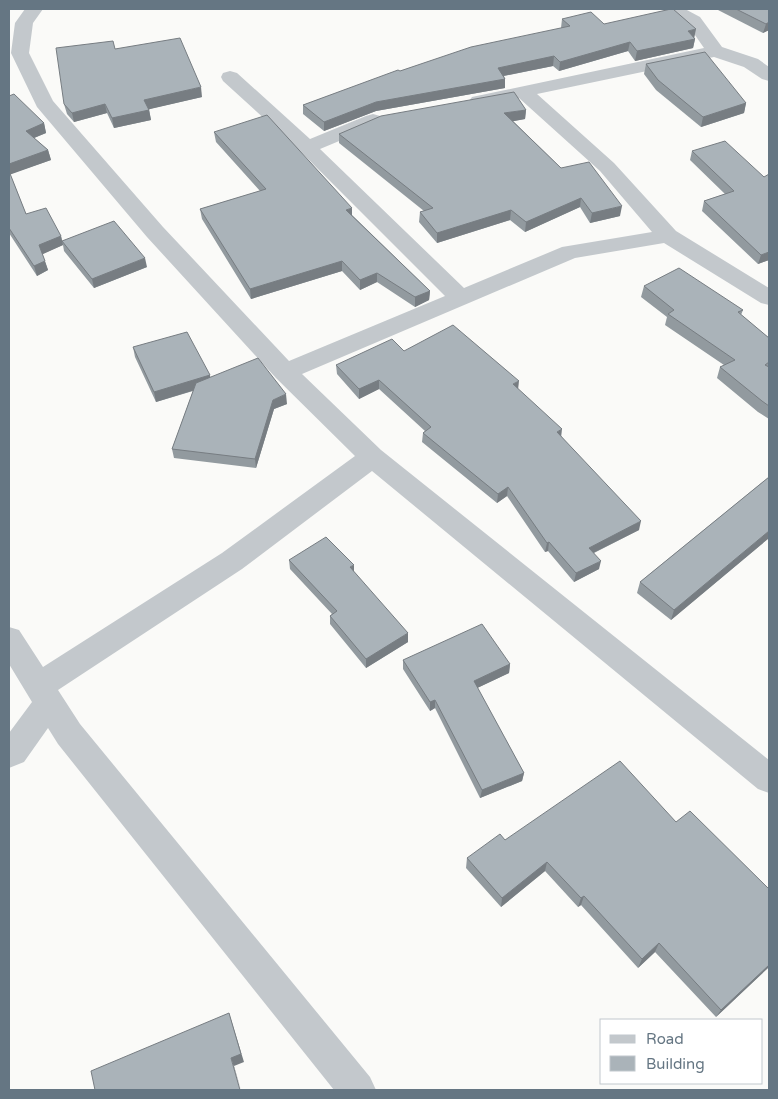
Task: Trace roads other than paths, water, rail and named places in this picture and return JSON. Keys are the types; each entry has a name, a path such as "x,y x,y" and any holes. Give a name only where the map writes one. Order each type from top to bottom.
{"street":[{"path":"34,9 24,23 20,52 44,103 155,232 285,372 372,457 769,779"},
{"path":"673,9 694,21 715,51"},
{"path":"457,105 715,51 750,63 769,75"},
{"path":"750,63 769,55"},
{"path":"230,76 307,146 460,297"},
{"path":"523,92 607,167 668,236 769,297"},
{"path":"307,146 376,119 394,116"},
{"path":"285,372 570,252 668,236"},
{"path":"9,754 13,752 44,694 232,561 372,457"},
{"path":"9,639 69,734 358,1090"}]}
